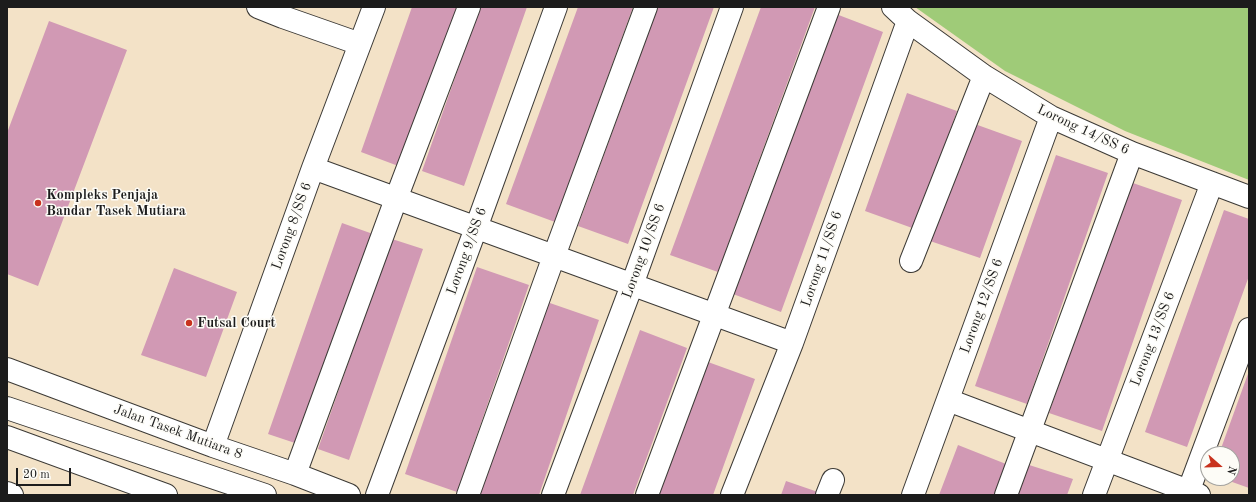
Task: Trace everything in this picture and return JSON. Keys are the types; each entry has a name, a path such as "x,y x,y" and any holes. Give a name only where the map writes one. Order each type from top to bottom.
{"street":[{"path":"258,7 285,12 360,44"},
{"name":"Lorong 8/SS 6","path":"213,446 313,168 374,7"},
{"path":"294,474 469,7"},
{"name":"Lorong 9/SS 6","path":"377,495 556,7"},
{"path":"468,495 646,7"},
{"name":"Lorong 10/SS 6","path":"553,495 632,285 732,7"},
{"path":"647,495 713,314 829,7"},
{"name":"Lorong 14/SS 6","path":"900,14 984,76 1051,117 1132,153 1249,197"},
{"name":"Lorong 11/SS 6","path":"732,495 792,343 900,14"},
{"path":"911,260 984,76"},
{"name":"Lorong 12/SS 6","path":"913,495 1051,117"},
{"path":"1006,495 1132,153"},
{"path":"313,168 792,343"},
{"name":"Lorong 13/SS 6","path":"1094,495 1212,183"},
{"path":"948,400 1108,460 1191,494 1249,329"},
{"name":"Jalan Tasek Mutiara 8","path":"7,368 213,446 349,495"},
{"path":"7,408 265,495"},
{"path":"7,437 166,495"},
{"path":"7,493 12,495"}],"green space":[{"path":"915,7 1249,7 1249,180 1125,131 1005,71"}],"building":[{"path":"412,7 458,7 401,167 361,152"},
{"path":"480,7 527,7 464,186 422,171"},
{"path":"578,7 633,7 555,222 506,204"},
{"path":"658,7 714,7 628,244 578,226"},
{"path":"761,7 815,7 718,272 670,255"},
{"path":"836,14 883,32 781,312 733,294"},
{"name":"Kompleks Penjaja Bandar Tasek Mutiara","path":"49,21 127,50 38,286 7,274 7,133"},
{"path":"907,93 957,111 915,229 865,211"},
{"path":"972,123 1022,141 980,258 930,241"},
{"path":"1056,155 1108,173 1027,404 975,386"},
{"path":"1130,182 1182,200 1102,431 1049,413"},
{"path":"1224,210 1249,219 1249,276 1187,447 1145,432"},
{"path":"342,223 373,234 298,444 268,434"},
{"path":"392,239 423,249 349,460 318,449"},
{"path":"477,267 529,285 457,492 405,474"},
{"name":"Futsal Court","path":"174,268 237,292 206,377 141,355"},
{"path":"547,302 599,320 539,495 480,495"},
{"path":"640,330 687,348 633,495 580,495"},
{"path":"708,362 755,379 713,495 659,495"},
{"path":"1249,371 1249,488 1240,485 1240,446 1222,446"},
{"path":"958,445 1006,464 994,495 939,495"},
{"path":"1026,464 1073,479 1067,495 1015,495"},
{"path":"786,481 818,492 817,495 781,495"}],"place":[{"name":"Kompleks Penjaja Bandar Tasek Mutiara","path":"38,203"},
{"name":"Futsal Court","path":"189,323"}]}
